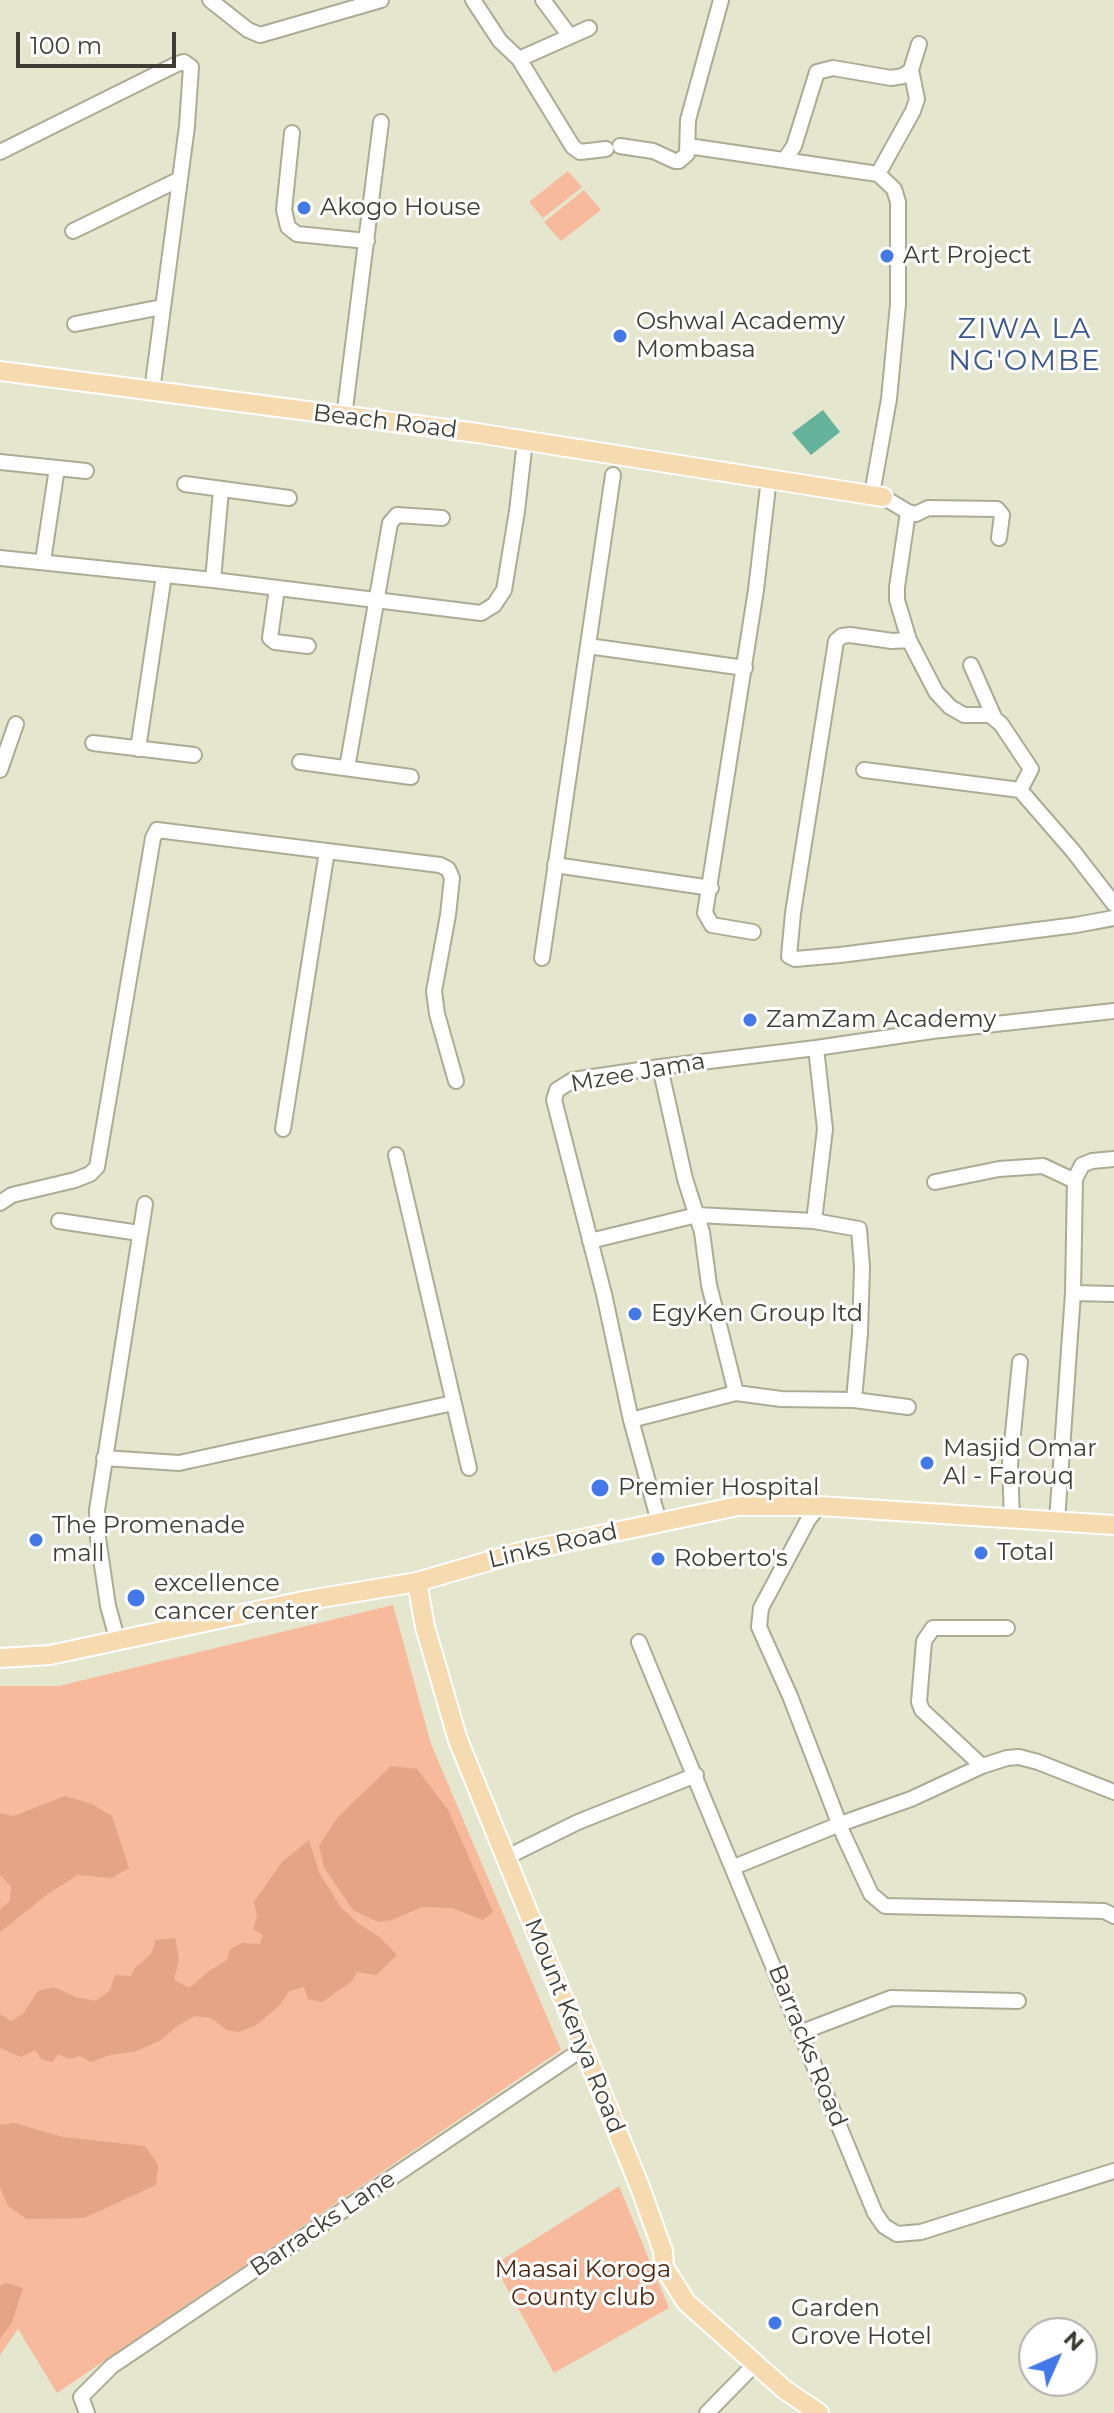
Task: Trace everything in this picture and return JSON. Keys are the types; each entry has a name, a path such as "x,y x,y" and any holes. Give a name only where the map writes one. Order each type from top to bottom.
{"main road":[{"name":"Beach Road","path":"0,371 525,441 878,495"},
{"name":"Links Road","path":"0,1658 50,1655 303,1601 417,1582 520,1552 738,1506 819,1506 1114,1525"},
{"name":"Mount Kenya Road","path":"417,1582 425,1627 458,1740 659,2238 664,2267 686,2302 785,2390 819,2413"}],"street":[{"path":"210,0 248,30 260,35 381,0"},
{"path":"473,0 500,41 519,59 573,147 580,152 613,148 653,151 675,161 683,158 688,146 688,120 721,0"},
{"path":"543,0 569,35"},
{"path":"519,59 589,28"},
{"path":"878,174 917,99 911,70 919,44"},
{"path":"0,152 184,62 192,71 152,391"},
{"path":"785,159 794,146 817,72 833,68 891,78 903,76 911,70"},
{"path":"344,417 381,122"},
{"path":"292,133 284,210 288,227 297,234 367,241"},
{"path":"688,146 878,174 894,189 898,202 898,304 878,495 916,514 925,509 938,508 997,509 1002,515 999,538"},
{"path":"73,231 178,180"},
{"path":"75,324 162,307"},
{"path":"0,558 213,580 476,613 494,605 504,590 525,441"},
{"path":"0,462 86,471"},
{"path":"43,561 57,468"},
{"path":"542,958 613,475"},
{"path":"753,932 710,924 705,913 745,668 769,478"},
{"path":"185,484 289,498"},
{"path":"213,580 221,490"},
{"path":"908,512 897,600 909,640 936,692 950,707 964,715 994,717"},
{"path":"347,768 391,519 404,515 442,518"},
{"path":"138,749 164,575"},
{"path":"277,588 270,638 275,642 308,646"},
{"path":"909,640 892,641 850,635 836,641 789,956 795,959 840,955 1114,918"},
{"path":"588,646 745,668"},
{"path":"971,665 994,717 1029,763 1030,773 1020,790"},
{"path":"0,770 16,724"},
{"path":"93,743 194,755"},
{"path":"300,762 411,777"},
{"path":"864,770 1020,790 1068,844 1114,904"},
{"path":"0,1203 12,1195 75,1180 90,1174 97,1167 155,832 161,829 440,865 451,873 448,915 434,991 437,1014 456,1081"},
{"path":"283,1129 327,851"},
{"path":"555,865 711,888"},
{"name":"Mzee Jama","path":"659,1522 631,1420 554,1095 562,1085 573,1080 660,1067 932,1031 1114,1011"},
{"path":"814,1221 825,1129 816,1048"},
{"path":"660,1067 685,1179 702,1232 709,1285 736,1393"},
{"path":"396,1155 469,1468"},
{"path":"1057,1521 1073,1293 1075,1181 1082,1165 1114,1159"},
{"path":"935,1182 999,1169 1043,1166 1075,1181"},
{"path":"118,1642 108,1606 97,1510 145,1204"},
{"path":"590,1241 697,1215 814,1221 859,1229 860,1333 854,1400"},
{"path":"59,1221 139,1233"},
{"path":"1073,1293 1114,1294"},
{"path":"1012,1519 1010,1464 1020,1362"},
{"path":"631,1420 736,1393 781,1399 854,1400 908,1407"},
{"path":"104,1458 179,1463 453,1403"},
{"path":"819,1506 808,1520 768,1595 759,1619 761,1633 790,1696 864,1883 875,1900 885,1906 1104,1911 1114,1916"},
{"path":"982,1766 922,1710 919,1702 924,1641 933,1628 1007,1628"},
{"name":"Barracks Road","path":"639,1642 875,2213 884,2226 897,2234 921,2232 1114,2171"},
{"path":"734,1867 911,1799 982,1766 1007,1758 1019,1757 1114,1792"},
{"path":"505,1858 578,1822 696,1775"},
{"path":"802,2032 891,1998 1018,2001"},
{"name":"Barracks Lane","path":"87,2413 81,2397 112,2366 584,2048"},
{"path":"707,2413 756,2363"}],"green space":[{"path":"568,171 582,187 543,218 529,202"},
{"path":"584,190 601,210 561,241 544,222"},
{"path":"393,1605 431,1744 561,2050 57,2393 18,2329 0,2355 0,1686 59,1686"},
{"name":"Maasai Koroga County club","path":"619,2186 669,2308 554,2373 494,2265"}],"shaded area":[{"path":"391,1766 417,1769 448,1810 493,1912 483,1920 452,1908 422,1907 392,1920 378,1922 353,1910 324,1867 319,1846 337,1818"},
{"path":"65,1796 92,1804 112,1816 129,1868 112,1878 78,1875 49,1893 0,1932 0,1910 10,1901 11,1886 0,1875 0,1813 14,1816"},
{"path":"309,1840 319,1872 341,1908 397,1955 376,1975 357,1972 352,1981 322,2002 308,1999 304,1987 289,1991 279,2006 256,2025 239,2032 227,2030 211,2018 195,2016 161,2040 137,2051 91,2062 80,2056 69,2059 58,2054 53,2062 41,2059 35,2050 21,2057 0,2048 0,2014 11,2021 23,2014 38,1991 54,1987 75,1997 96,2001 110,1990 115,1975 131,1976 135,1968 151,1954 156,1940 175,1938 179,1959 174,1980 189,1988 227,1960 230,1949 242,1943 260,1944 263,1935 253,1929 257,1916 254,1902 282,1862"},
{"path":"14,2123 63,2137 145,2146 158,2165 156,2185 84,2218 27,2219 8,2206 0,2187 0,2125"},
{"path":"6,2283 23,2288 12,2322 0,2339 0,2286"}],"water":[{"path":"823,410 840,432 811,455 792,433"}],"place":[{"name":"Akogo House","path":"304,208"},
{"name":"Art Project","path":"887,256"},
{"name":"Oshwal Academy Mombasa","path":"620,336"},
{"name":"ZamZam Academy","path":"750,1020"},
{"name":"EgyKen Group ltd","path":"635,1314"},
{"name":"Masjid Omar Al - Farouq","path":"927,1463"},
{"name":"Premier Hospital","path":"600,1488"},
{"name":"The Promenade mall","path":"36,1540"},
{"name":"Total","path":"981,1553"},
{"name":"Roberto's","path":"658,1559"},
{"name":"excellence cancer center","path":"136,1598"},
{"name":"Garden Grove Hotel","path":"775,2323"}],"district":[{"name":"ZIWA LA NG'OMBE","path":"1025,346"}]}
